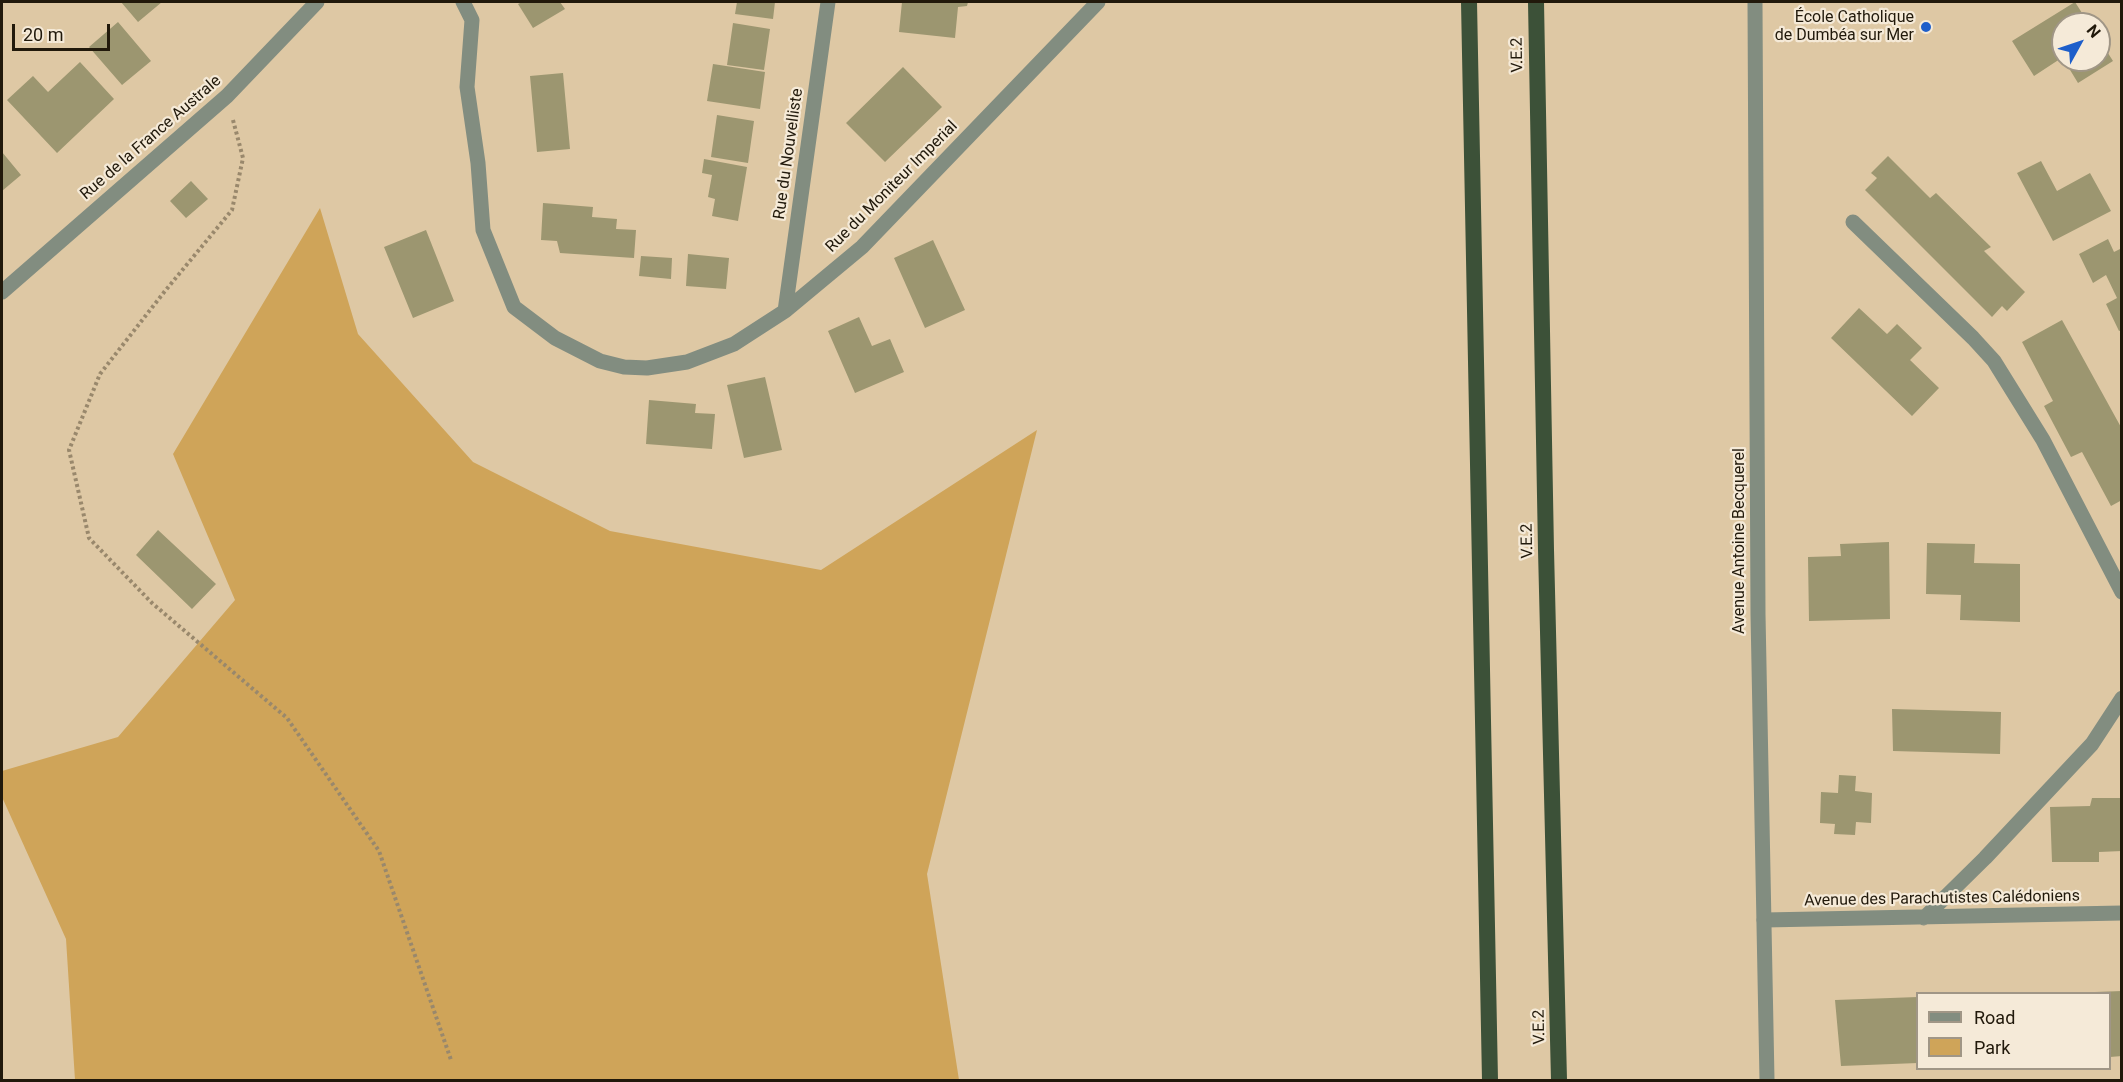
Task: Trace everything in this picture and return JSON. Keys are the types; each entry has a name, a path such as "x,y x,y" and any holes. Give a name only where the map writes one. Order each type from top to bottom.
{"highway":[{"path":"1469,2 1490,1080"},
{"name":"V.E.2","path":"1536,2 1559,1080"}],"street":[{"name":"Rue de la France Australe","path":"2,292 227,96 317,2"},
{"name":"Rue du Moniteur Imperial","path":"463,2 472,20 466,87 478,163 483,231 514,307 555,338 600,361 624,368 647,368 687,362 734,344 785,311 862,247 1098,2"},
{"name":"Rue du Nouvelliste","path":"785,311 828,2"},
{"name":"Avenue Antoine Becquerel","path":"1755,2 1758,603 1767,1080"},
{"path":"1853,222 1994,361 2043,440 2121,592"},
{"path":"1924,918 1985,858 2092,744 2121,698"},
{"name":"Avenue des Parachutistes Calédoniens","path":"1764,920 2121,913"}],"path":[{"path":"227,96 243,158 232,210 100,374 69,450 79,494 90,538 152,603 287,718 379,851 451,1060"}],"green space":[{"path":"320,208 358,334 473,462 610,531 821,570 1037,430 927,874 959,1080 75,1080 66,939 2,797 2,771 118,737 235,600 173,454"}],"building":[{"path":"121,2 162,2 138,22"},
{"path":"522,2 560,2 565,9 533,28 518,4"},
{"path":"737,2 775,2 773,19 735,14"},
{"path":"902,2 968,2 967,6 958,7 955,38 899,32"},
{"path":"2075,2 2081,12 2059,12"},
{"path":"2051,17 2051,65 2034,76 2012,41"},
{"path":"118,22 151,61 122,85 89,47"},
{"path":"733,23 770,29 764,70 727,65"},
{"path":"80,62 114,99 57,153 7,100 33,76 48,92"},
{"path":"713,64 765,72 760,109 707,101"},
{"path":"903,67 942,107 885,162 846,123"},
{"path":"2071,72 2096,72 2078,83"},
{"path":"563,73 570,149 537,152 530,76"},
{"path":"717,115 754,121 748,163 711,157"},
{"path":"2,152 21,175 2,191"},
{"path":"1888,156 1930,198 1936,193 1991,247 1984,251 2025,292 2007,311 2002,306 1992,317 1865,190 1877,178 1871,173"},
{"path":"704,159 747,167 738,221 712,216 715,199 708,197 712,175 702,173"},
{"path":"2041,161 2057,191 2090,173 2111,211 2053,241 2017,173"},
{"path":"191,181 208,199 186,218 170,201"},
{"path":"543,203 593,207 592,217 617,219 616,229 636,230 634,258 560,253 557,241 541,240"},
{"path":"426,230 454,301 413,318 384,247"},
{"path":"2108,239 2114,252 2122,248 2122,330 2119,331 2106,304 2117,298 2106,275 2093,283 2079,254"},
{"path":"933,240 965,310 925,328 894,258"},
{"path":"688,254 729,258 726,289 686,286"},
{"path":"641,256 672,258 671,279 639,276"},
{"path":"1859,308 1887,334 1897,324 1922,348 1910,360 1939,388 1912,416 1831,338"},
{"path":"859,317 872,346 890,339 904,372 855,393 828,331"},
{"path":"2062,320 2122,429 2122,500 2111,506 2082,452 2071,457 2044,406 2053,401 2022,342"},
{"path":"765,377 782,450 744,458 727,385"},
{"path":"649,400 696,404 695,413 715,414 712,449 646,444"},
{"path":"158,530 216,584 192,609 136,555"},
{"path":"1889,542 1890,619 1809,621 1808,557 1841,556 1840,544"},
{"path":"1927,543 1975,544 1974,563 2020,564 2020,622 1960,620 1961,595 1926,594"},
{"path":"1892,709 2001,712 2000,754 1893,751"},
{"path":"1839,775 1856,776 1855,791 1872,793 1871,823 1856,822 1855,835 1834,834 1835,824 1820,823 1821,792 1838,793"},
{"path":"2092,798 2122,798 2122,851 2099,852 2099,862 2052,862 2050,807 2090,806"},
{"path":"2122,991 2122,1056 2111,1057 2111,992 2095,992"},
{"path":"1916,997 1916,1063 1841,1066 1835,1000"}],"place":[{"name":"École Catholique de Dumbéa sur Mer","path":"1926,27"}]}
